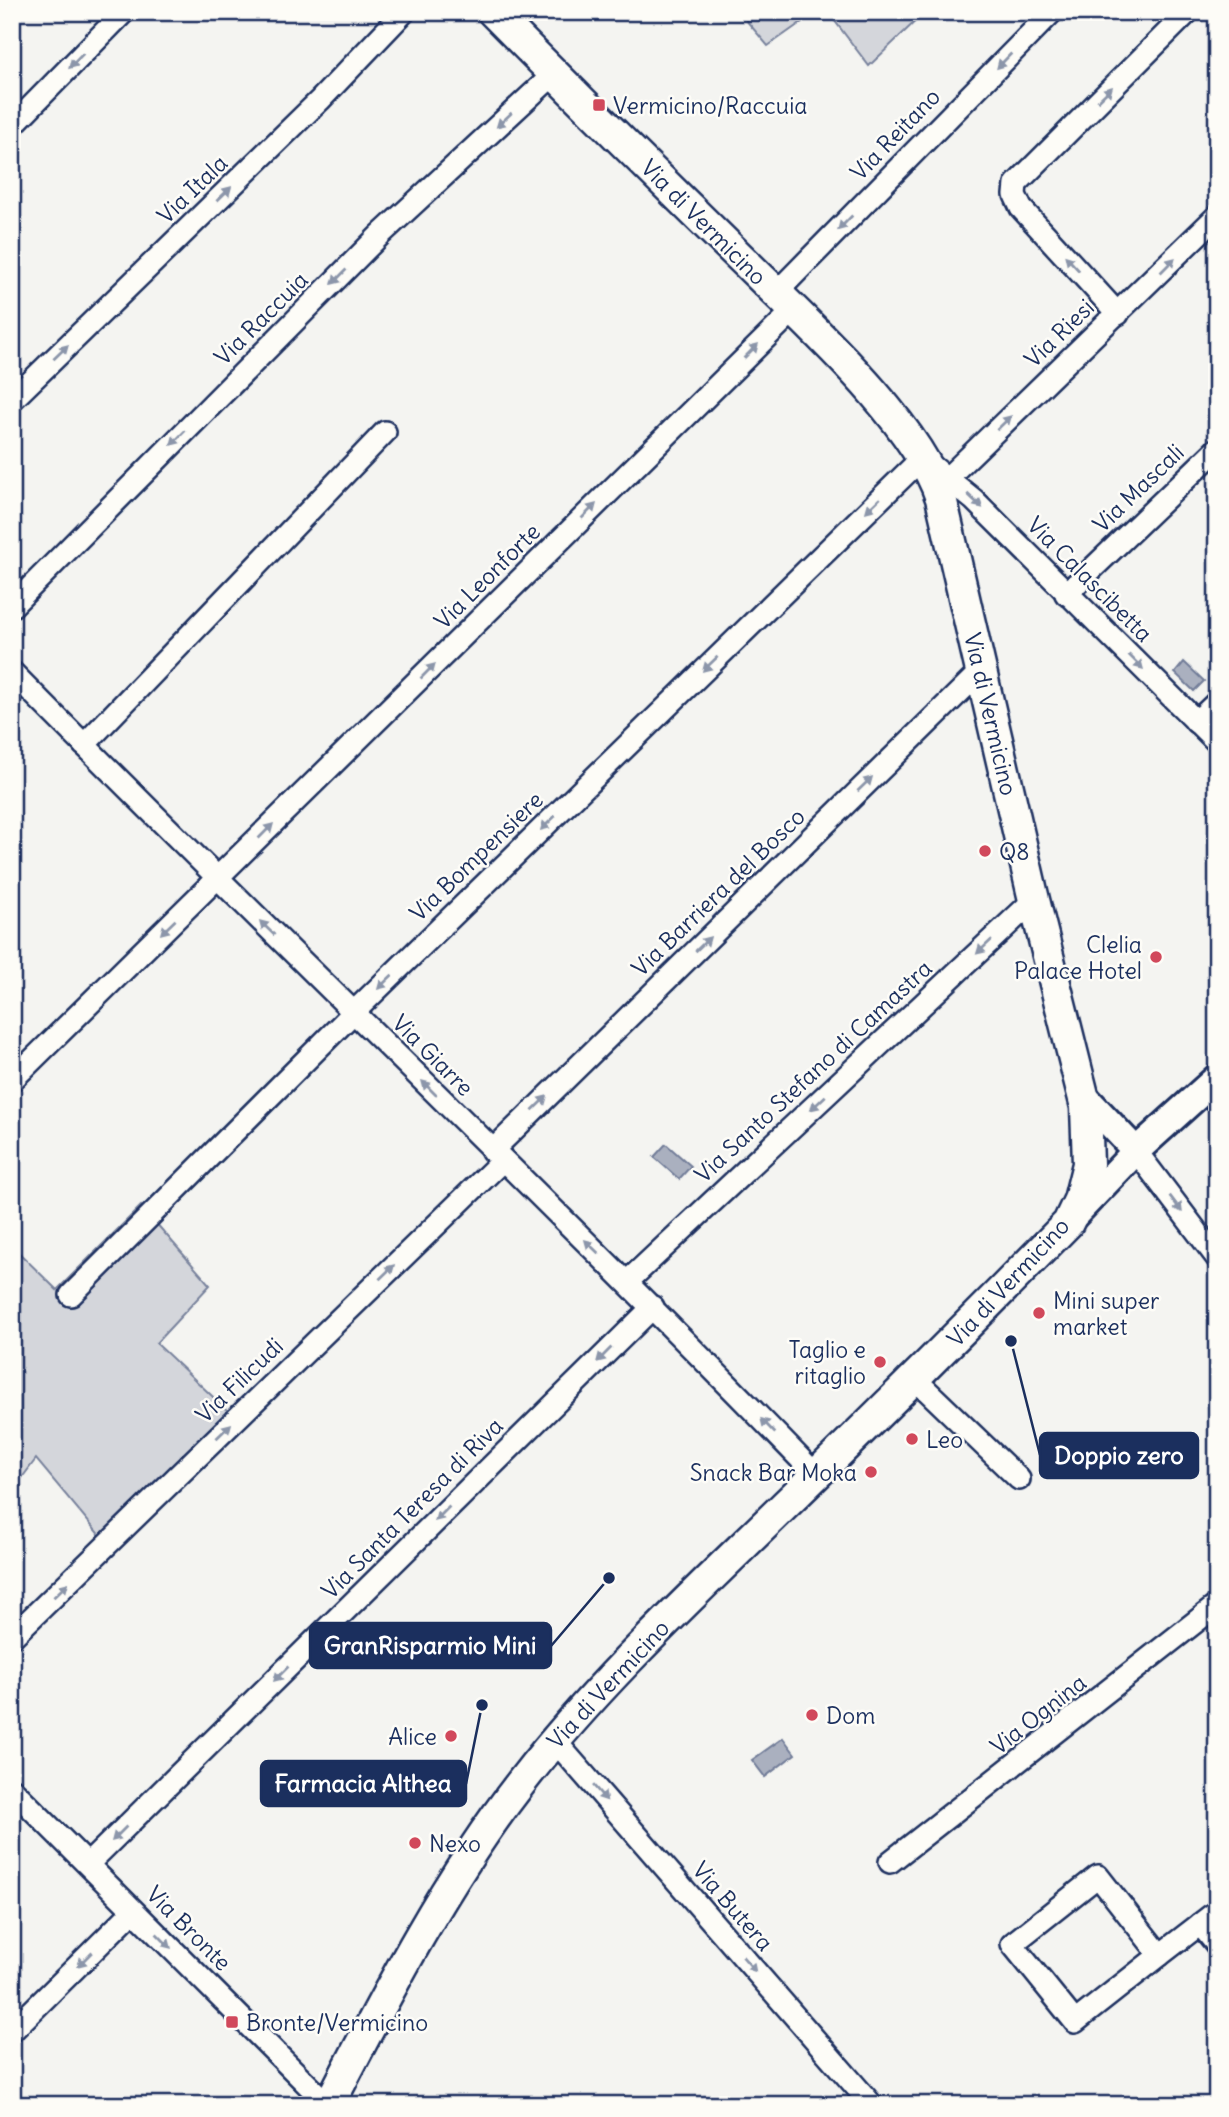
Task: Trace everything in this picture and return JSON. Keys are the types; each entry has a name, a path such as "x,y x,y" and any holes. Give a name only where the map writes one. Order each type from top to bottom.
{"main road":[{"name":"Via di Vermicino","path":"329,2105 392,1983 441,1899 496,1816 555,1741 663,1624 915,1379 1068,1223 1081,1193 1089,1155 1084,1096 1034,900 981,671 943,482 873,395 785,302 493,12"}],"street":[{"path":"12,126 124,12"},
{"name":"Via Itala","path":"12,400 320,100 404,12"},
{"name":"Via Reitano","path":"785,302 1052,12"},
{"path":"1118,314 1021,208 1015,195 1016,184 1188,12"},
{"name":"Via Raccuia","path":"12,606 380,235 554,74"},
{"name":"Via Riesi","path":"943,482 1217,216"},
{"name":"Via Leonforte","path":"12,1080 217,879 785,302"},
{"path":"84,745 385,432"},
{"name":"Via Mascali","path":"1066,594 1217,449"},
{"name":"Via Bompensiere","path":"71,1295 354,1012 922,458"},
{"name":"Via Calascibetta","path":"943,482 1066,594 1217,742"},
{"name":"Via Barriera del Bosco","path":"497,1156 981,671"},
{"name":"Via Giarre","path":"12,672 497,1156 628,1281 816,1475"},
{"path":"1196,722 1217,702"},
{"name":"Via Santo Stefano di Camastra","path":"628,1281 1034,900"},
{"path":"1068,1223 1136,1151 1217,1078"},
{"path":"1084,1096 1136,1151 1217,1258"},
{"path":"1089,1155 1097,1147 1111,1142 1136,1151"},
{"name":"Via Filicudi","path":"12,1637 497,1156"},
{"name":"Via Santa Teresa di Riva","path":"88,1864 653,1307"},
{"path":"915,1379 1019,1479"},
{"name":"Via Ognina","path":"890,1862 1217,1605"},
{"name":"Via Butera","path":"555,1741 872,2105"},
{"name":"Via Bronte","path":"12,1789 329,2105"},
{"path":"1160,1955 1098,1876 1012,1944 1074,2022 1208,1918 1217,1945"},
{"path":"12,2031 133,1910"}],"shaded area":[{"path":"739,12 816,12 768,46"},
{"path":"828,12 925,12 869,66"},
{"path":"141,1206 210,1285 156,1343 228,1411 101,1537 36,1459 12,1491 12,1246 57,1290"}],"water":[{"path":"1184,662 1204,681 1194,691 1175,673"},
{"path":"666,1144 691,1166 679,1179 654,1157"},
{"path":"783,1738 795,1754 765,1777 752,1760"}],"place":[{"name":"Vermicino/Raccuia","path":"599,105"},
{"name":"Q8","path":"985,851"},
{"name":"Clelia Palace Hotel","path":"1156,957"},
{"name":"Mini super market","path":"1039,1313"},
{"name":"Doppio zero","path":"1011,1341"},
{"name":"Taglio e ritaglio","path":"880,1362"},
{"name":"Leo","path":"912,1439"},
{"name":"Snack Bar Moka","path":"871,1472"},
{"name":"GranRisparmio Mini","path":"609,1578"},
{"name":"Farmacia Althea","path":"482,1705"},
{"name":"Dom","path":"812,1715"},
{"name":"Alice","path":"451,1736"},
{"name":"Nexo","path":"415,1843"},
{"name":"Bronte/Vermicino","path":"232,2022"}]}
